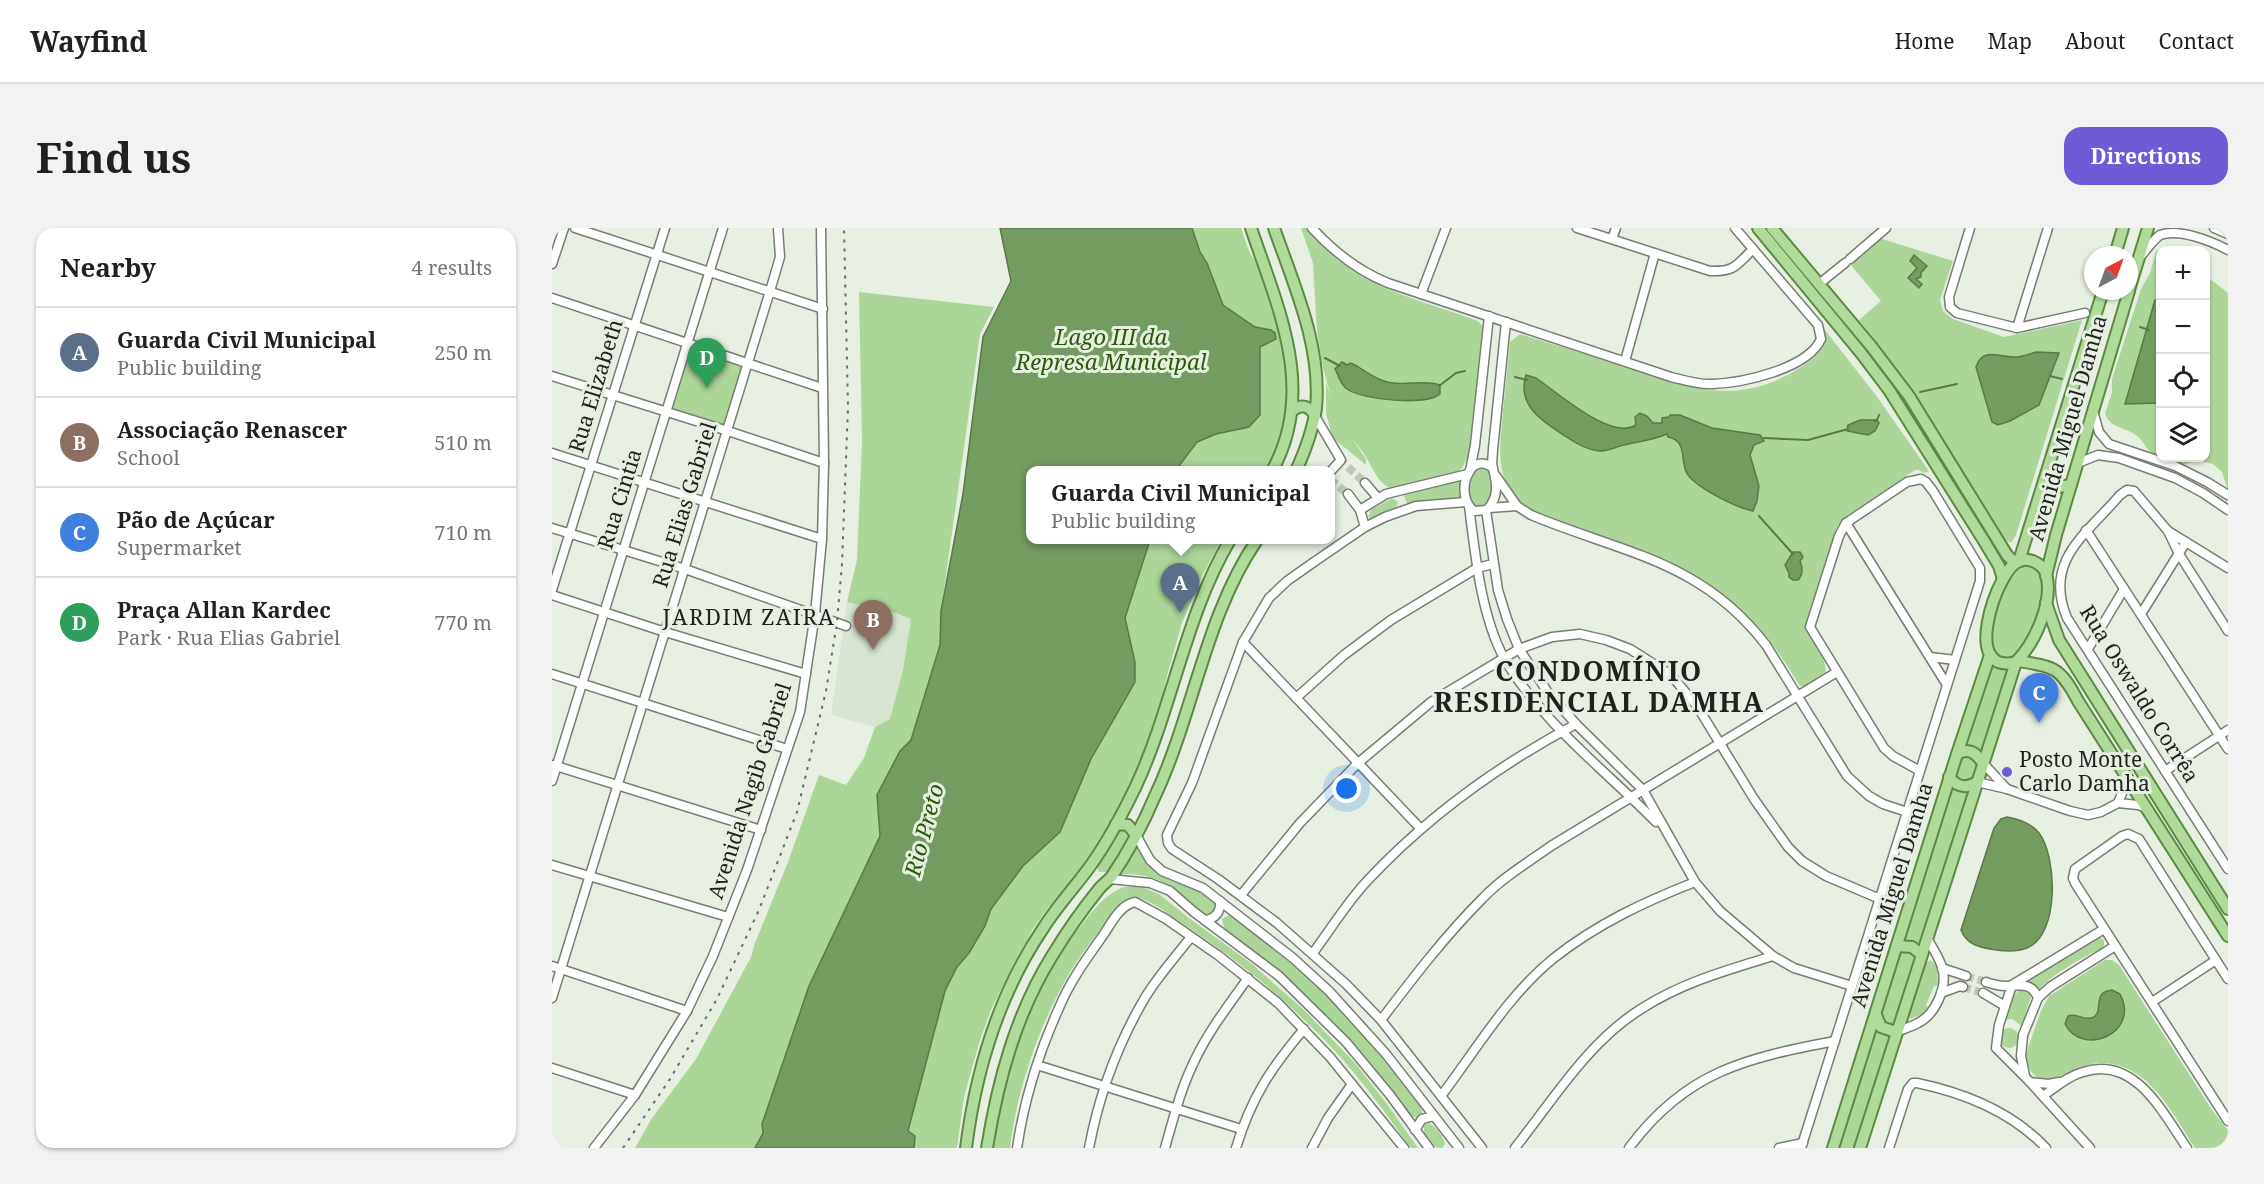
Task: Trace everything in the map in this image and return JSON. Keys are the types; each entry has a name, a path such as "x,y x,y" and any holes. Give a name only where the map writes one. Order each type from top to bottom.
{"main road":[{"path":"1251,228 1286,336 1293,380 1292,411 1287,438 1275,466"},
{"path":"1274,228 1309,335 1316,380 1315,416 1298,466"},
{"path":"1758,228 1889,390 1984,541 1999,566 2003,579"},
{"path":"1772,228 1873,348 1908,396 2007,555 2017,562 2028,560 2039,564 2046,576"},
{"path":"2118,246 2123,228"},
{"name":"Avenida Miguel Damha","path":"2138,251 2148,228"},
{"name":"Avenida Miguel Damha","path":"1833,1148 1956,753 1990,655 1987,637 1988,621 1994,599 2003,579 2017,562 2046,477 2100,300"},
{"name":"Avenida Miguel Damha","path":"1860,1148 2017,661 2036,633 2046,601 2046,576 2056,535 2126,300"},
{"path":"1863,356 1873,348"},
{"path":"1292,411 1305,406 1315,416"},
{"path":"2046,477 2058,488 2071,484"},
{"path":"966,1148 979,1071 1010,986 1044,927 1092,865 1136,786 1156,737 1200,598 1228,544"},
{"path":"987,1148 1000,1081 1016,1030 1030,996 1063,938 1101,886 1110,879 1156,796 1175,749 1222,607 1237,572 1254,544"},
{"path":"2046,601 2059,640 2228,909"},
{"path":"1990,655 2005,664 2017,661 2051,668 2067,679 2078,701 2228,936"},
{"path":"2011,680 2030,663"},
{"path":"1956,753 1971,751 1983,763"},
{"path":"1949,777 1964,787 1970,787 1977,782"},
{"path":"1116,824 1128,825 1136,835"},
{"path":"1092,865 1092,871 1096,877 1103,880 1110,879"},
{"path":"1897,946 1912,947 1921,954"},
{"path":"1876,1015 1881,1027 1896,1032"}],"street":[{"path":"552,264 564,228"},
{"path":"574,228 823,309"},
{"name":"Rua Elizabeth","path":"552,590 665,228"},
{"name":"Rua Cintia","path":"552,781 554,765 624,550 723,228"},
{"name":"Rua Elias Gabriel","path":"552,998 556,968 590,877 780,257 778,228"},
{"name":"Avenida Nagib Gabriel","path":"594,1148 635,1095 687,1011 728,917 762,830 800,712 815,615 822,539 824,464 821,228"},
{"path":"1312,228 1336,252 1364,272 1388,283 1625,361 1691,381 1710,384 1767,375 1796,362 1821,339 1818,325 1735,228"},
{"path":"1421,294 1446,228"},
{"path":"1577,228 1710,271 1727,272 1734,269 1753,249"},
{"path":"1612,239 1616,228"},
{"path":"1819,284 1886,228"},
{"path":"1970,228 1950,297 1950,307 1957,312 2017,328 2085,313"},
{"path":"2017,328 2048,228"},
{"path":"2214,228 2228,234"},
{"path":"2138,257 2160,235 2175,229 2228,250"},
{"path":"1625,361 1655,253"},
{"path":"552,298 822,388"},
{"path":"1489,316 1475,445 1465,485 1477,568 1490,622 1503,657 1535,700 1563,731 1663,829"},
{"path":"1506,322 1494,472 1496,494 1488,509 1493,564 1506,619 1519,649 1549,694 1643,790 1695,882 1720,911 1773,956 1794,968 1813,976 1852,986"},
{"path":"552,376 728,431 824,464"},
{"path":"2093,410 2099,432 2109,444 2150,457 2204,480 2228,495"},
{"path":"1315,416 1341,460 1348,467"},
{"path":"2106,455 2109,444"},
{"path":"552,453 822,539"},
{"path":"2078,463 2092,457 2106,455 2146,466 2198,490 2228,510"},
{"path":"2146,466 2150,457"},
{"path":"1335,467 1341,460"},
{"path":"1360,510 1378,498 1468,473 1478,464 1488,465 1517,506 1531,515 1660,561 1712,591 1752,627 1799,696 1847,776 1859,789 1883,804 1907,812"},
{"path":"1779,1148 1802,1145 1880,899 1955,660 1981,575 1980,568 1933,491 1921,479 1907,482 1846,523 1839,536 1810,627 1884,748 1893,756 1920,771"},
{"path":"2198,490 2197,484 2204,480"},
{"path":"1365,483 1378,498"},
{"name":"Rua Oswaldo Corrêa","path":"2168,531 2137,493 2131,490 2124,492 2086,530 2070,550 2063,567 2060,584 2061,602 2067,618 2228,869"},
{"path":"1400,493 1405,501 1404,510"},
{"path":"1348,494 1360,510 1365,527"},
{"path":"1482,1148 1381,1020 1313,953 1241,895 1169,846 1167,835 1192,783 1243,642 1269,598 1287,581 1365,527 1416,506 1467,504 1474,511 1517,506"},
{"path":"1846,523 1947,685"},
{"path":"552,528 685,569 846,626"},
{"path":"2086,530 2228,749"},
{"path":"2168,531 2228,568"},
{"path":"2168,531 2179,554 2228,631"},
{"path":"2141,614 2187,542"},
{"path":"1296,698 1344,655 1391,620 1477,568 1493,564"},
{"path":"2088,649 2124,589"},
{"path":"552,595 806,674"},
{"path":"1241,895 1300,823 1358,763 1431,702 1519,649 1551,638 1580,634 1630,649 1671,675 1697,706 1754,799 1788,847 1826,876 1880,899"},
{"path":"1243,642 1420,828"},
{"path":"1930,657 1955,660"},
{"path":"1381,1020 1436,950 1482,898 1512,873 1837,672"},
{"path":"552,674 787,749"},
{"path":"1313,953 1366,882 1420,828 1488,777 1576,724"},
{"path":"2165,771 2228,730"},
{"path":"1983,763 2007,789"},
{"path":"554,765 762,830"},
{"path":"2118,803 2125,786 2125,776"},
{"path":"1977,782 2007,789 2081,814 2096,814 2118,803 2147,808"},
{"path":"1136,835 1150,860 1162,871 1197,885 1220,901 1293,958 1329,991 1386,1053 1434,1116 1451,1144 1459,1148"},
{"path":"2228,979 2139,839 2134,836 2122,836 2078,866 2073,874 2075,883 2228,1121"},
{"path":"552,865 728,917"},
{"path":"1110,879 1138,881 1170,891 1279,976 1314,1009 1368,1068 1429,1148"},
{"path":"1441,1096 1515,998 1552,959 1590,931 1614,917 1695,882"},
{"path":"1205,920 1212,919 1218,914 1220,901"},
{"path":"1017,1148 1037,1065 1059,1008 1080,968 1120,911 1129,903 1140,903 1191,937 1278,1003 1352,1084 1402,1147"},
{"path":"1218,930 1218,922 1222,916 1233,911"},
{"path":"2090,1148 2028,1079 1996,1048 1999,1025 2012,985 2104,929"},
{"path":"1089,1148 1105,1086 1127,1032 1148,994 1191,937"},
{"path":"1896,1032 1919,1023 1929,1015 1935,1008 1941,993 1943,979 1940,964 1927,938"},
{"path":"2028,1079 2021,1056 2023,1035 2038,998 2050,987 2115,946"},
{"path":"1921,954 1965,975 1962,986 1941,993"},
{"path":"1515,1148 1588,1055 1640,1009 1692,982 1773,956"},
{"path":"2152,1002 2216,960"},
{"path":"556,968 687,1011"},
{"path":"1165,1148 1176,1109 1193,1064 1216,1022 1248,978"},
{"path":"1986,982 2002,986 2019,984 2031,987 2038,998"},
{"path":"1983,993 2006,1006"},
{"path":"1236,1148 1241,1129 1267,1075 1304,1029"},
{"path":"1629,1148 1647,1125 1670,1103 1714,1074 1770,1054 1835,1041"},
{"path":"1037,1065 1241,1129"},
{"path":"552,1068 635,1095"},
{"path":"2028,1079 2049,1084 2091,1070 2115,1071 2125,1075 2139,1083 2151,1094 2187,1148"},
{"path":"2043,1096 2065,1080"},
{"path":"1891,1147 1908,1089 1913,1083 1972,1099 2001,1113 2036,1137 2046,1148"},
{"path":"1312,1148 1328,1118 1352,1084"},
{"path":"1416,1130 1417,1124 1422,1119 1434,1116"}],"shaded area":[{"path":"1192,228 1241,228 1249,251 1259,267 1281,334 1289,393 1283,436 1270,466 1180,466 1197,442 1216,434 1249,427 1260,415 1260,347 1267,343 1271,330 1255,327 1223,305 1207,263 1200,253"},
{"path":"1301,228 1307,228 1325,248 1364,277 1385,288 1478,321 1483,327 1470,453 1462,468 1456,473 1390,488 1379,478 1351,437 1366,459 1366,465 1333,438 1326,414 1326,382 1332,400 1323,368 1317,332 1313,263"},
{"path":"1879,238 1953,261 1940,300 1943,311 1953,319 2004,337 2082,320 2016,535 2011,543 2004,539 1914,395 1859,320 1881,301 1850,264"},
{"path":"2156,251 2156,455 2150,452 2137,436 2111,423 2105,414 2112,392 2112,379 2141,289 2150,273"},
{"path":"2210,279 2228,293 2228,491 2222,472 2213,464 2205,462 2210,462"},
{"path":"859,292 994,307 980,334 941,611 940,645 911,740 900,752 877,795 880,836 809,986 763,1133 755,1148 635,1148 652,1118 696,1059 751,957 819,775 846,785 864,758 875,727 890,719 903,670 911,619 896,613 847,602 857,560 862,442"},
{"path":"1825,330 1875,394 1929,471 1924,473 1915,470 1845,517 1838,526 1805,626 1825,663 1825,675 1805,687 1800,686 1761,630 1732,602 1708,584 1656,556 1543,516 1527,506 1507,485 1503,473 1500,445 1510,342 1520,334 1667,381 1710,390 1731,391 1753,388 1775,381 1798,369 1818,353 1825,337"},
{"path":"689,348 743,366 726,427 671,410"},
{"path":"2175,462 2191,462 2182,465"},
{"path":"1479,468 1486,468 1493,478 1494,485 1491,498 1487,503 1476,507 1468,492 1468,486 1471,476"},
{"path":"1460,479 1460,498 1426,500 1407,504 1404,495"},
{"path":"1392,498 1398,502 1396,508 1373,518 1368,517 1371,510"},
{"path":"1149,544 1219,544 1182,623 1165,683 1163,705 1132,784 1091,857 1062,896 1048,908 1033,929 991,1010 964,1097 957,1148 914,1148 915,1137 908,1131 945,991 957,967 969,953 985,926 990,909 1023,866 1060,832 1135,662 1125,618"},
{"path":"2028,564 2034,566 2043,576 2039,613 2033,632 2023,648 2017,654 2004,659 1997,656 1992,648 1993,620 2010,577 2019,568"},
{"path":"847,602 896,613 911,619 903,670 890,719 875,727 831,715"},
{"path":"1990,664 2008,671 1982,755 1964,749"},
{"path":"1967,753 1977,762 1974,775 1967,782 1959,781 1955,775 1959,759"},
{"path":"1951,782 1969,789 1920,948 1901,945"},
{"path":"1126,829 1130,836 1108,872 1099,872 1097,866 1120,830"},
{"path":"1137,843 1157,873 1201,892 1213,901 1217,909 1208,916 1161,881 1136,874 1118,874"},
{"path":"1124,887 1142,887 1159,894 1252,964 1304,1010 1355,1063 1418,1148 1411,1148 1335,1051 1280,997 1199,934 1153,904 1134,898 1126,900 1117,907 1066,979 1046,1018 1030,1060 1013,1126 1010,1148 993,1148 1012,1060 1033,1004 1062,951 1094,909"},
{"path":"1229,915 1273,946 1306,975 1372,1043 1417,1099 1422,1115 1419,1118 1410,1116 1369,1063 1325,1014 1277,969 1224,928 1222,919"},
{"path":"2098,937 2104,940 2104,948 2068,967 2050,979 2037,992 2026,983"},
{"path":"1908,950 1914,958 1906,981 1907,991 1896,1023 1886,1025 1882,1015 1899,954 1901,951"},
{"path":"1930,960 1937,965 1938,986 1934,986 1926,1005 1928,1007 1922,1014 1910,1019 1908,1014 1924,965"},
{"path":"2105,960 2112,960 2119,965 2214,1113 2228,1130 2228,1148 2195,1148 2161,1097 2140,1076 2127,1069 2109,1063 2093,1064 2075,1069 2052,1080 2040,1079 2030,1070 2026,1054 2040,1013 2049,996"},
{"path":"2020,990 2026,990 2031,996 2022,1026 2012,1019 2005,1020 2014,995"},
{"path":"1875,1026 1880,1032 1892,1034 1856,1148 1837,1148"},
{"path":"2009,1028 2016,1031 2019,1038 2016,1045 2009,1048 2002,1045 1999,1038 2002,1031"},
{"path":"1427,1123 1441,1134 1445,1144 1442,1148 1435,1147 1424,1132 1424,1126"}],"water":[{"name":"Lago III da Represa Municipal","path":"1000,228 1192,228 1223,305 1255,327 1275,333 1276,339 1260,347 1260,415 1249,427 1216,434 1197,442 1179,466 1026,466 1026,544 1149,544 1125,618 1135,662 1135,682 1091,759 1060,832 1023,866 991,909 985,926 969,953 957,967 945,991 908,1131 915,1136 914,1148 755,1148 763,1133 762,1124 809,986 880,836 877,795 900,751 911,740 940,645 941,611 963,494 983,337 1011,281"},
{"path":"1914,255 1927,266 1921,273 1921,277 1916,279 1922,284 1919,288 1908,278 1917,268 1910,261"},
{"path":"2155,300 2156,300 2156,403 2125,404"},
{"path":"2036,352 2059,353 2039,405 2010,421 1998,425 1992,422 1976,367 1979,361 1986,355 2016,357"},
{"path":"1342,362 1355,365 1383,381 1440,385 1440,394 1433,398 1408,401 1379,399 1355,393 1343,385 1335,369"},
{"path":"1526,375 1536,378 1584,413 1613,426 1625,428 1636,425 1635,417 1640,413 1647,416 1653,423 1662,423 1662,418 1670,415 1680,415 1712,428 1760,435 1764,441 1754,445 1750,455 1759,486 1753,511 1719,497 1693,480 1685,470 1679,443 1667,434 1602,451 1581,446 1548,425 1534,412 1525,395"},
{"path":"1860,420 1877,420 1879,423 1875,431 1868,435 1847,431 1848,425"},
{"path":"1793,552 1800,552 1803,557 1800,561 1802,573 1798,580 1789,577 1785,565"},
{"path":"2007,817 2024,822 2039,833 2045,844 2052,876 2050,912 2045,928 2038,940 2027,948 2014,951 1976,946 1966,938 1961,930 1994,828 2001,819"},
{"path":"2112,990 2120,994 2124,1008 2123,1020 2116,1030 2095,1040 2084,1039 2073,1034 2065,1024 2068,1016 2091,1018 2095,1016 2102,995"}],"waterway":[{"path":"2140,327 2149,330"},
{"path":"1325,358 1340,366"},
{"path":"1439,386 1456,373 1465,371"},
{"path":"2050,376 2062,379"},
{"path":"1515,377 1527,380"},
{"path":"1920,392 1957,384"},
{"path":"1874,421 1879,415"},
{"path":"1764,438 1808,440 1848,429"},
{"path":"1759,516 1793,554"}],"tunnel":[{"path":"1348,467 1365,483"},
{"path":"1335,483 1348,494"},
{"path":"1966,976 1986,982"},
{"path":"1963,987 1983,993"}],"railway":[{"path":"623,1148 670,1079 717,999 759,910 797,812 826,691 837,622 842,564 848,407 844,228"}],"place":[{"name":"Praça Allan Kardec","path":"707,388"},
{"name":"Guarda Civil Municipal","path":"1180,613"},
{"name":"Associação Renascer","path":"873,650"},
{"name":"Pão de Açúcar","path":"2039,723"},
{"name":"Posto Monte Carlo Damha","path":"2007,772"}],"district":[{"name":"JARDIM ZAIRA","path":"749,617"},
{"name":"CONDOMÍNIO RESIDENCIAL DAMHA","path":"1599,688"}],"water label":[{"name":"Rio Preto","path":"924,830"}]}
